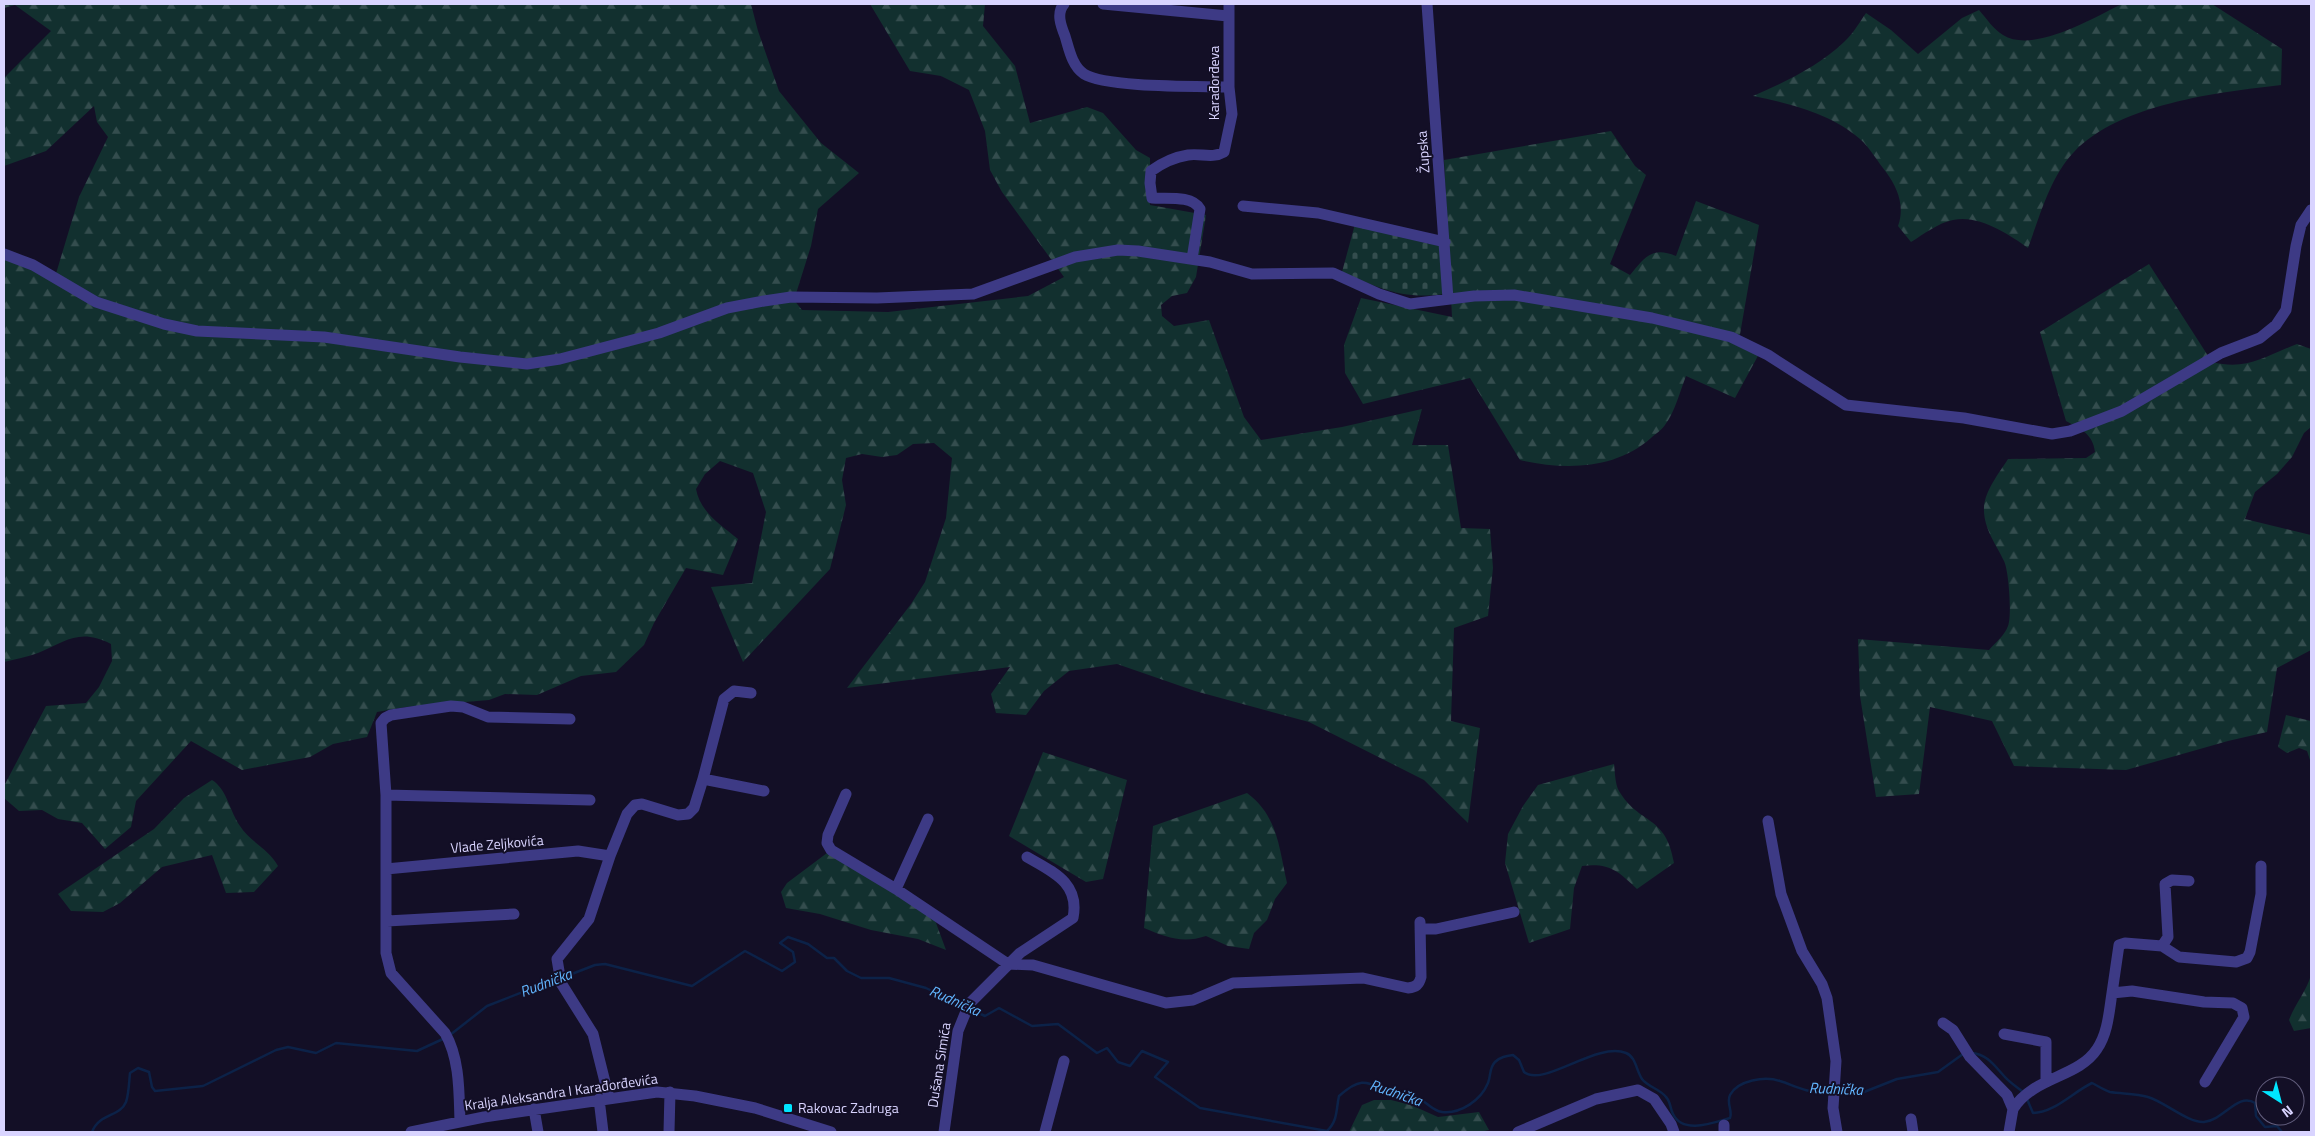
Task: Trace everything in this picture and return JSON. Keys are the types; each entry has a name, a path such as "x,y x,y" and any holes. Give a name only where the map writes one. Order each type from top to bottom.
{"street":[{"path":"1064,4 1059,15 1062,29 1074,62 1085,74 1099,79 1134,84 1229,87"},
{"path":"1103,4 1228,16"},
{"name":"Karađorđeva","path":"1192,259 1200,209 1187,200 1152,198 1151,171 1163,163 1181,157 1190,155 1217,156 1224,152 1232,114 1229,87 1229,4"},
{"name":"Župska","path":"1427,4 1448,299"},
{"path":"1243,206 1318,213 1445,242"},
{"path":"4,254 33,265 96,302 164,324 197,331 324,337 469,358 527,364 560,359 650,335 727,308 764,301 791,297 876,298 973,294 1075,257 1118,250 1138,251 1210,262 1252,274 1333,273 1379,294 1410,304 1514,294 1652,318 1731,337 1768,355 1846,405 1964,418 2052,434 2070,431 2122,411 2221,353 2260,338 2276,326 2286,310 2301,225 2311,210"},
{"path":"603,1132 604,1099 593,1034 561,984 557,960 560,952 579,934 589,919 610,856 628,814 635,805 642,804 678,815 688,814 694,808 724,699 734,691 751,693"},
{"path":"460,1122 458,1077 447,1037 390,972 386,953 386,795 381,723 385,718 392,715 451,706 463,707 488,717 570,719"},
{"path":"703,779 764,791"},
{"path":"846,794 828,835 827,843 832,850 896,889 1008,964 1033,965 1166,1003 1193,1000 1233,983 1363,978 1408,988 1419,984 1421,977 1420,925 1436,928 1514,912"},
{"path":"386,795 590,800"},
{"path":"896,889 928,819"},
{"path":"1768,821 1781,894 1802,951 1822,984 1827,998 1836,1061 1834,1089 1838,1132"},
{"name":"Vlade Zeljkovića","path":"386,869 578,852 610,856"},
{"name":"Dušana Simića","path":"944,1132 958,1031 969,1004 1020,954 1073,918 1076,904 1072,891 1058,875 1027,857"},
{"path":"2009,1132 2013,1109 2025,1095 2046,1080 2082,1064 2098,1048 2106,1030 2119,946 2124,943 2162,946 2178,958 2236,962 2247,958 2250,952 2262,894 2261,866"},
{"path":"2162,946 2168,937 2165,884 2172,880 2189,881"},
{"path":"387,921 514,914"},
{"path":"2112,993 2132,991 2204,1002 2233,1003 2239,1006 2243,1010 2244,1017 2205,1082"},
{"path":"1943,1024 1953,1030 1967,1052 2001,1086 2013,1109"},
{"path":"2004,1034 2046,1042 2046,1080"},
{"path":"1045,1132 1064,1061"},
{"path":"1518,1132 1596,1099 1638,1090 1654,1099 1671,1124 1674,1132"},
{"path":"669,1132 670,1092"},
{"name":"Kralja Aleksandra I Karađorđevića","path":"412,1132 534,1109 670,1092 764,1110 831,1132"},
{"path":"534,1109 538,1132"},
{"path":"1911,1119 1913,1132"}],"green space":[{"path":"4,4 751,4 758,31 779,91 821,143 859,173 818,209 811,246 794,300 802,310 888,312 1028,296 1064,277 1002,192 990,170 985,131 969,90 941,76 910,71 870,4 985,4 983,26 1015,66 1030,123 1087,107 1103,113 1136,150 1150,158 1150,205 1206,215 1196,277 1187,293 1172,296 1161,305 1162,316 1174,326 1209,320 1244,417 1261,440 1342,427 1422,409 1412,445 1448,445 1461,528 1490,529 1493,568 1488,616 1454,628 1451,721 1480,728 1468,823 1424,780 1309,722 1195,691 1117,664 1069,671 1044,691 1026,715 996,713 991,694 1010,667 847,688 911,604 925,582 946,518 952,458 934,443 913,444 897,455 882,457 862,454 846,458 842,480 846,505 830,569 743,662 711,587 752,583 766,512 753,473 720,461 705,474 696,489 702,505 707,511 718,523 738,539 723,575 686,568 654,623 644,645 616,672 581,676 537,695 505,694 489,700 406,707 377,712 367,737 333,744 310,757 242,770 191,741 136,801 131,827 105,849 82,823 58,819 42,810 19,811 4,798 4,786 46,706 86,703 99,687 112,661 111,644 100,639 81,637 73,638 34,654 4,662 4,251 55,277 79,197 108,137 97,122 94,106 46,151 4,166 4,78 51,31 15,5 4,8"},
{"path":"2122,4 2212,4 2282,49 2281,85 2171,103 2117,122 2093,136 2074,152 2058,173 2046,197 2028,248 1993,226 1963,219 1942,224 1911,242 1898,226 1901,212 1897,191 1886,172 1860,139 1849,130 1823,116 1781,102 1753,96 1789,79 1824,59 1847,39 1866,13 1891,30 1918,54 1962,18 1979,10 1993,27 2003,35 2016,40 2030,40 2063,32"},
{"path":"1611,131 1635,166 1646,175 1610,264 1630,275 1650,255 1661,252 1676,256 1696,201 1759,225 1739,340 1759,354 1735,398 1686,376 1669,420 1662,429 1637,449 1605,462 1571,466 1520,460 1470,378 1363,404 1345,373 1344,345 1361,298 1452,317 1444,160"},
{"path":"1355,224 1442,244 1444,294 1403,294 1379,288 1342,272"},
{"path":"2149,264 2212,362 2236,365 2256,361 2297,344 2311,349 2311,427 2304,433 2292,457 2277,474 2255,492 2245,519 2311,535 2311,650 2277,668 2267,732 2126,770 2014,766 1992,721 1930,707 1919,794 1876,797 1860,696 1858,639 1989,650 2002,636 2007,629 2009,621 2009,583 2006,566 1984,515 1985,501 1990,488 2008,459 2086,458 2095,452 2089,436 2066,421 2040,332"},
{"path":"2286,715 2311,721 2311,763 2307,751 2299,748 2287,753 2278,747"},
{"path":"1043,752 1127,780 1103,879 1086,882 1009,836"},
{"path":"1614,764 1619,791 1635,810 1651,821 1665,836 1674,863 1637,889 1612,869 1591,865 1582,866 1574,888 1570,929 1529,943 1505,863 1508,834 1523,806 1538,785"},
{"path":"212,780 225,795 244,832 270,855 278,866 254,892 226,893 212,855 162,867 120,903 103,912 71,911 58,894 154,829 184,798"},
{"path":"1247,793 1257,802 1271,822 1279,845 1287,883 1275,899 1267,920 1254,933 1249,949 1228,946 1206,936 1189,939 1167,937 1144,928 1153,826"},
{"path":"831,850 932,912 946,950 918,939 871,930 820,914 786,908 781,892 787,883"},
{"path":"2311,975 2311,1028 2294,1031 2289,1020"},
{"path":"1374,1100 1391,1100 1411,1105 1438,1117 1479,1112 1489,1130 1480,1132 1349,1132 1362,1105"}],"waterway":[{"name":"Rudnička","path":"564,977 595,965 605,964 692,986 745,951 782,971 795,962 793,952 780,943 788,937 808,944 827,958 834,958 847,971 861,978 889,978 926,988 965,1007"},
{"name":"Rudnička","path":"450,1035 487,1006 556,979"},
{"name":"Rudnička","path":"970,1009 985,1016 999,1008 1032,1026 1058,1024 1097,1053 1107,1048 1118,1062 1130,1066 1142,1051 1168,1062 1155,1077 1200,1108 1327,1131 1335,1119 1339,1096 1356,1084 1368,1083 1397,1095 1416,1097 1442,1112 1456,1111 1470,1105 1481,1095 1488,1083 1495,1062 1506,1056 1513,1055 1519,1060 1524,1072 1533,1075 1557,1070 1600,1053 1614,1051 1626,1053 1632,1057 1642,1079 1668,1099 1672,1112 1678,1120 1691,1126 1730,1118 1730,1095 1739,1086 1752,1080 1774,1080 1810,1091 1830,1089"},
{"name":"Rudnička","path":"92,1132 99,1121 123,1107 128,1095 130,1073 138,1068 149,1072 152,1087 155,1091 203,1086 276,1050 288,1047 316,1053 336,1043 417,1051 445,1038"},
{"name":"Rudnička","path":"1971,1053 1981,1055 1990,1061 2008,1080 2023,1092"},
{"name":"Rudnička","path":"1838,1090 1864,1092 1897,1079 1938,1072 1963,1054"},
{"name":"Rudnička","path":"2027,1099 2033,1113 2041,1112 2056,1106 2092,1083 2110,1092 2148,1097 2184,1116 2204,1122 2218,1117 2243,1101 2249,1101 2255,1103 2256,1116 2265,1127 2277,1126 2282,1132"}],"place":[{"name":"Rakovac Zadruga","path":"788,1108"}]}
